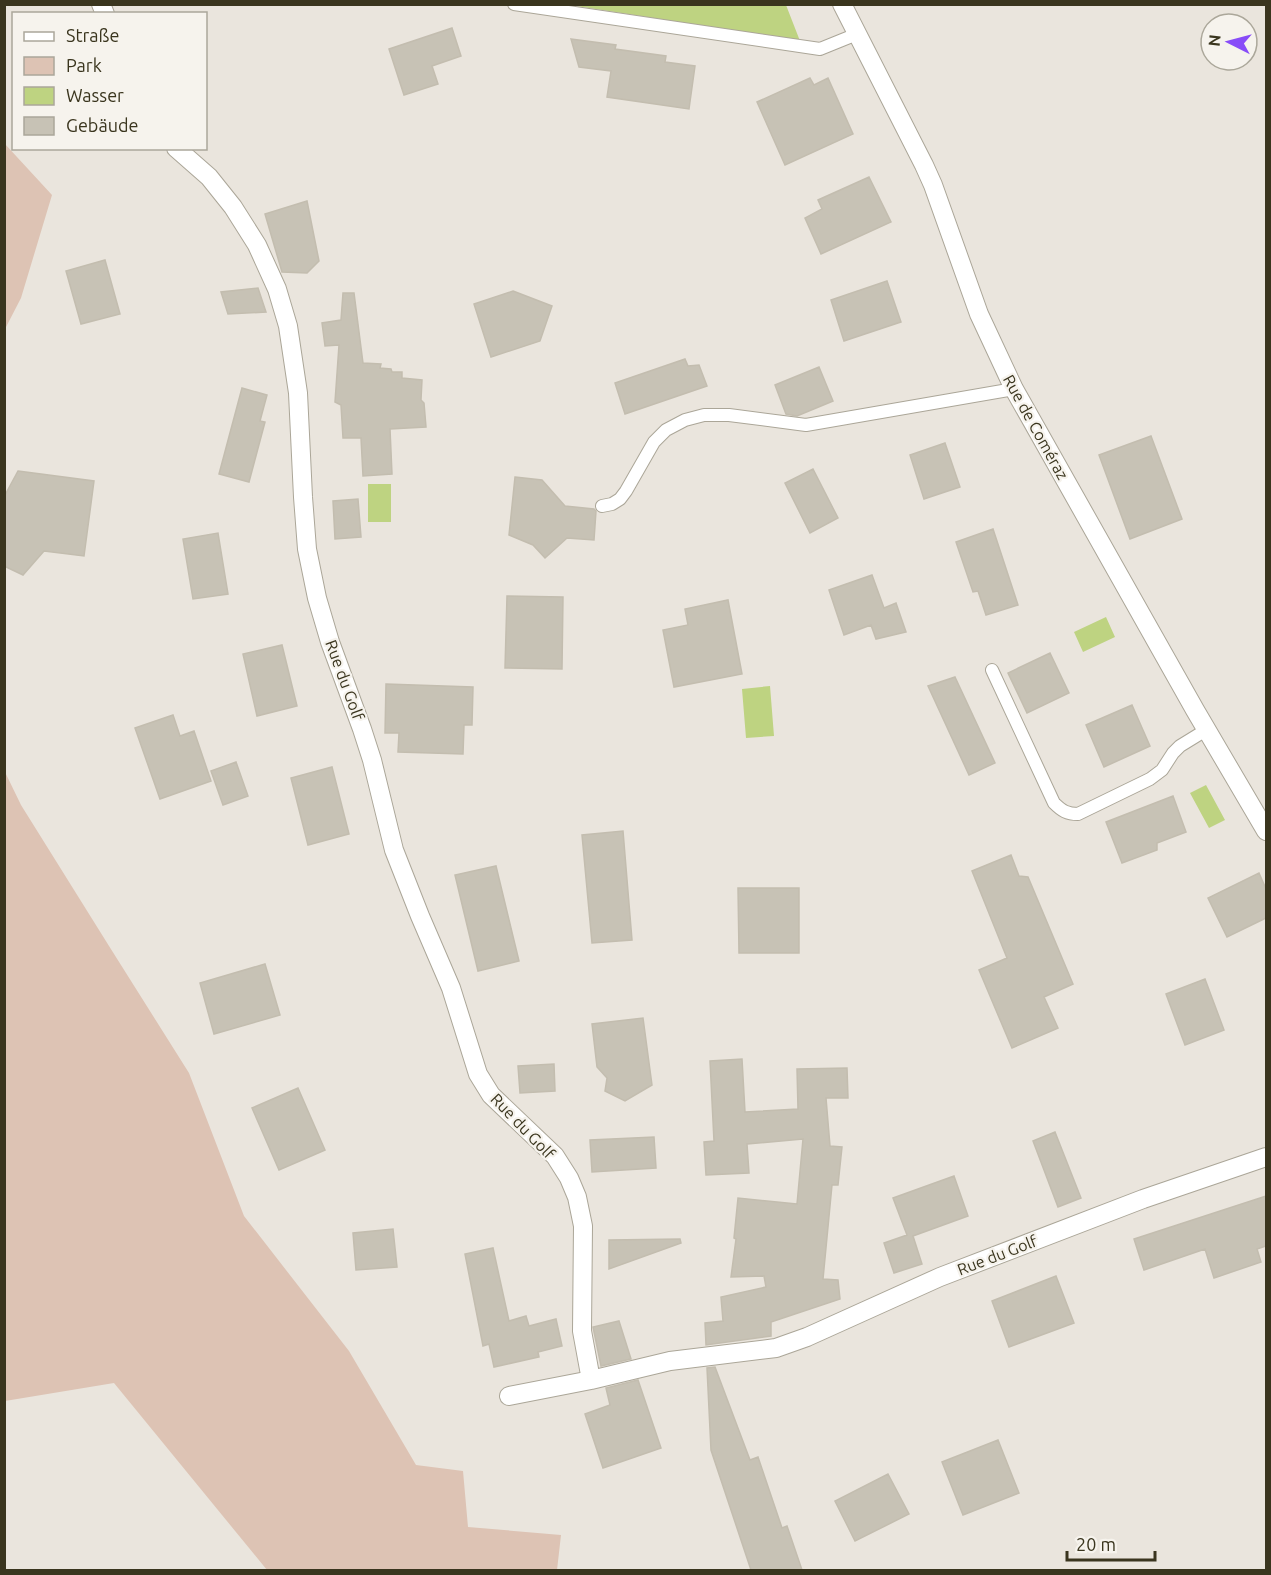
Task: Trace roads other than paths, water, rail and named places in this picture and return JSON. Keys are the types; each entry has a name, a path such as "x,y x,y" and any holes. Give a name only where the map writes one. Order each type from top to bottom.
{"street":[{"name":"Rue de Coméraz","path":"842,4 933,185 979,314 1014,388 1206,730 1266,831"},
{"name":"Rue du Golf","path":"178,150 209,177 233,207 257,245 277,289 288,326 298,393 307,549 317,598 330,642 366,739 394,850 451,988 478,1074 491,1095 555,1156 577,1197 583,1226 582,1331 591,1380 670,1361 776,1348 807,1337 940,1277 1143,1199 1266,1157"},
{"path":"509,1396 591,1380"}],"lane":[{"path":"514,4 820,49 857,34"},
{"path":"602,506 620,500 654,442 666,430 685,420 704,415 729,415 806,425 1014,388"},
{"path":"992,670 1054,803 1069,814 1078,814 1150,779 1162,770 1180,746 1206,730"}],"water":[{"path":"570,5 786,5 800,41"},
{"path":"368,484 391,484 391,522 368,522"},
{"path":"1106,617 1115,637 1083,652 1074,632"},
{"path":"770,686 774,736 746,738 742,689"},
{"path":"1206,785 1225,820 1209,828 1190,793"}]}
